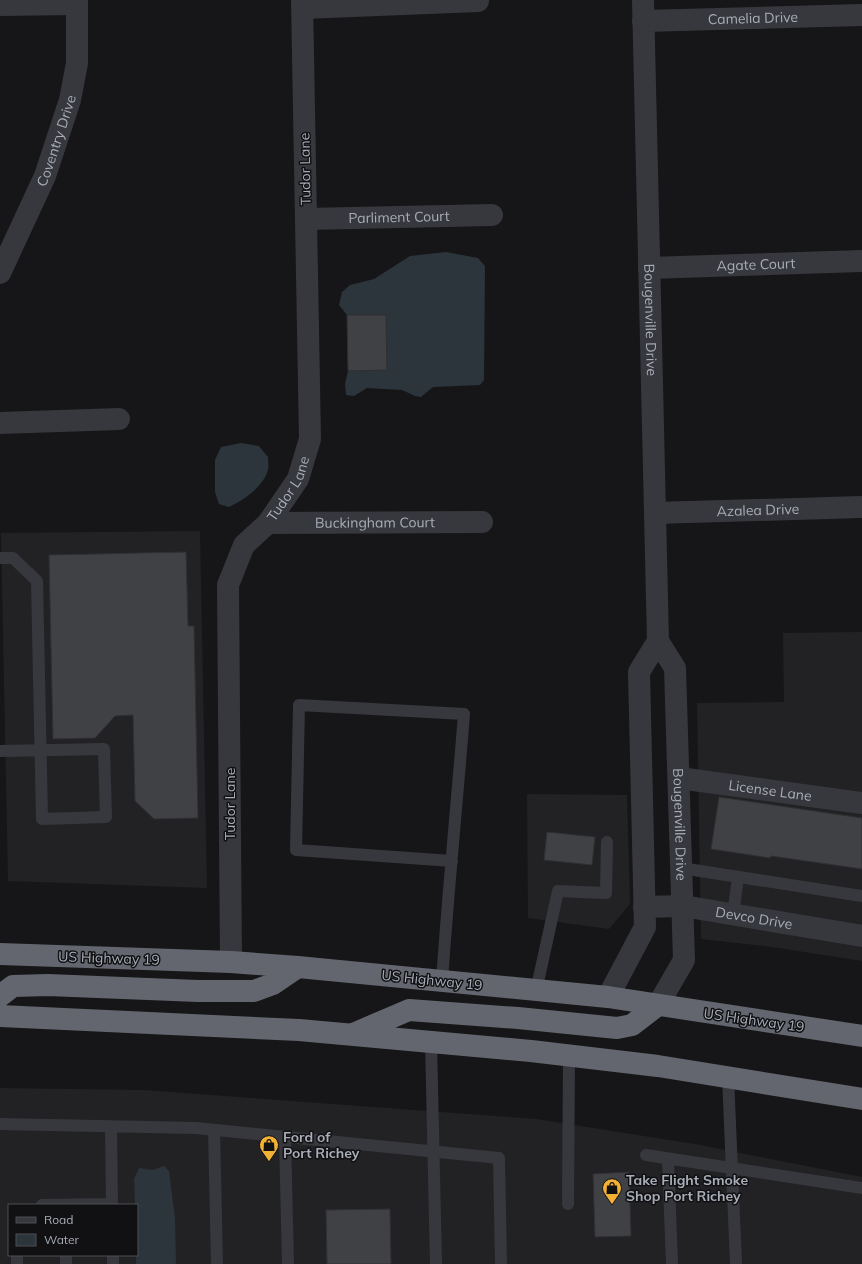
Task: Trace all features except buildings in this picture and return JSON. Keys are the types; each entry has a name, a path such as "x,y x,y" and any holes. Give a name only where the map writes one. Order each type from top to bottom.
{"highway":[{"name":"US Highway 19","path":"0,954 231,962 298,967 608,998 862,1036"},
{"path":"0,996 13,986 48,985 198,991 254,991 273,984 298,967"},
{"path":"350,1035 409,1010 518,1018 617,1028 632,1025 658,1005"},
{"path":"0,1016 299,1030 569,1055 658,1066 862,1099"}],"street":[{"path":"302,4 478,1"},
{"path":"0,5 77,2"},
{"name":"Coventry Drive","path":"0,272 45,176 70,100 77,63 77,2"},
{"name":"Tudor Lane","path":"231,962 228,585 244,545 268,523 298,479 310,440 302,4"},
{"name":"Camelia Drive","path":"643,10 862,15"},
{"name":"Bougenville Drive","path":"643,10 658,641 675,668 684,960 658,1005"},
{"name":"Parliment Court","path":"306,219 492,215"},
{"name":"Agate Court","path":"649,268 862,262"},
{"path":"0,423 119,419"},
{"name":"Azalea Drive","path":"655,513 862,507"},
{"name":"Buckingham Court","path":"268,523 482,522"},
{"path":"608,998 645,926 639,672 658,641"},
{"name":"License Lane","path":"679,778 862,802"},
{"name":"Devco Drive","path":"644,907 683,906 862,936"}],"lane":[{"path":"0,558 13,558 37,581 41,750 42,819 106,817 104,748 41,750 0,751"},
{"path":"442,982 446,913 452,861 464,714 299,705 296,850 452,861"},
{"path":"536,991 558,892 606,892 607,842"},
{"path":"681,868 862,896"},
{"path":"733,915 738,877"},
{"path":"431,1042 436,1264"},
{"path":"568,1204 569,1055"},
{"path":"728,1077 736,1264"},
{"path":"0,1124 196,1128 499,1158 501,1264"},
{"path":"111,1126 112,1204"},
{"path":"214,1130 217,1264"},
{"path":"286,1137 288,1264"},
{"path":"646,1155 862,1188"},
{"path":"668,1159 672,1264"}],"shaded area":[{"path":"200,531 207,888 8,881 1,533"},
{"path":"862,632 862,961 772,947 701,939 697,703 784,702 783,633"},
{"path":"527,794 627,795 630,904 609,929 528,918"},
{"name":"Ford of Port Richey","path":"0,1088 144,1090 536,1119 695,1144 862,1177 862,1264 0,1264"}],"water":[{"path":"446,252 478,258 485,266 484,380 480,385 433,387 421,397 402,390 367,388 354,396 346,395 345,384 348,371 387,370 386,315 347,315 339,305 342,292 350,285 374,279 410,256"},
{"path":"241,443 259,446 268,457 268,470 262,482 252,492 241,501 229,507 219,504 215,492 215,460 221,447"},
{"path":"164,1166 169,1171 175,1218 176,1264 136,1264 136,1256 138,1256 138,1204 135,1204 134,1179 139,1168 153,1170"}],"place":[{"name":"Ford of Port Richey","path":"269,1162"},
{"name":"Take Flight Smoke Shop Port Richey","path":"612,1205"}]}
